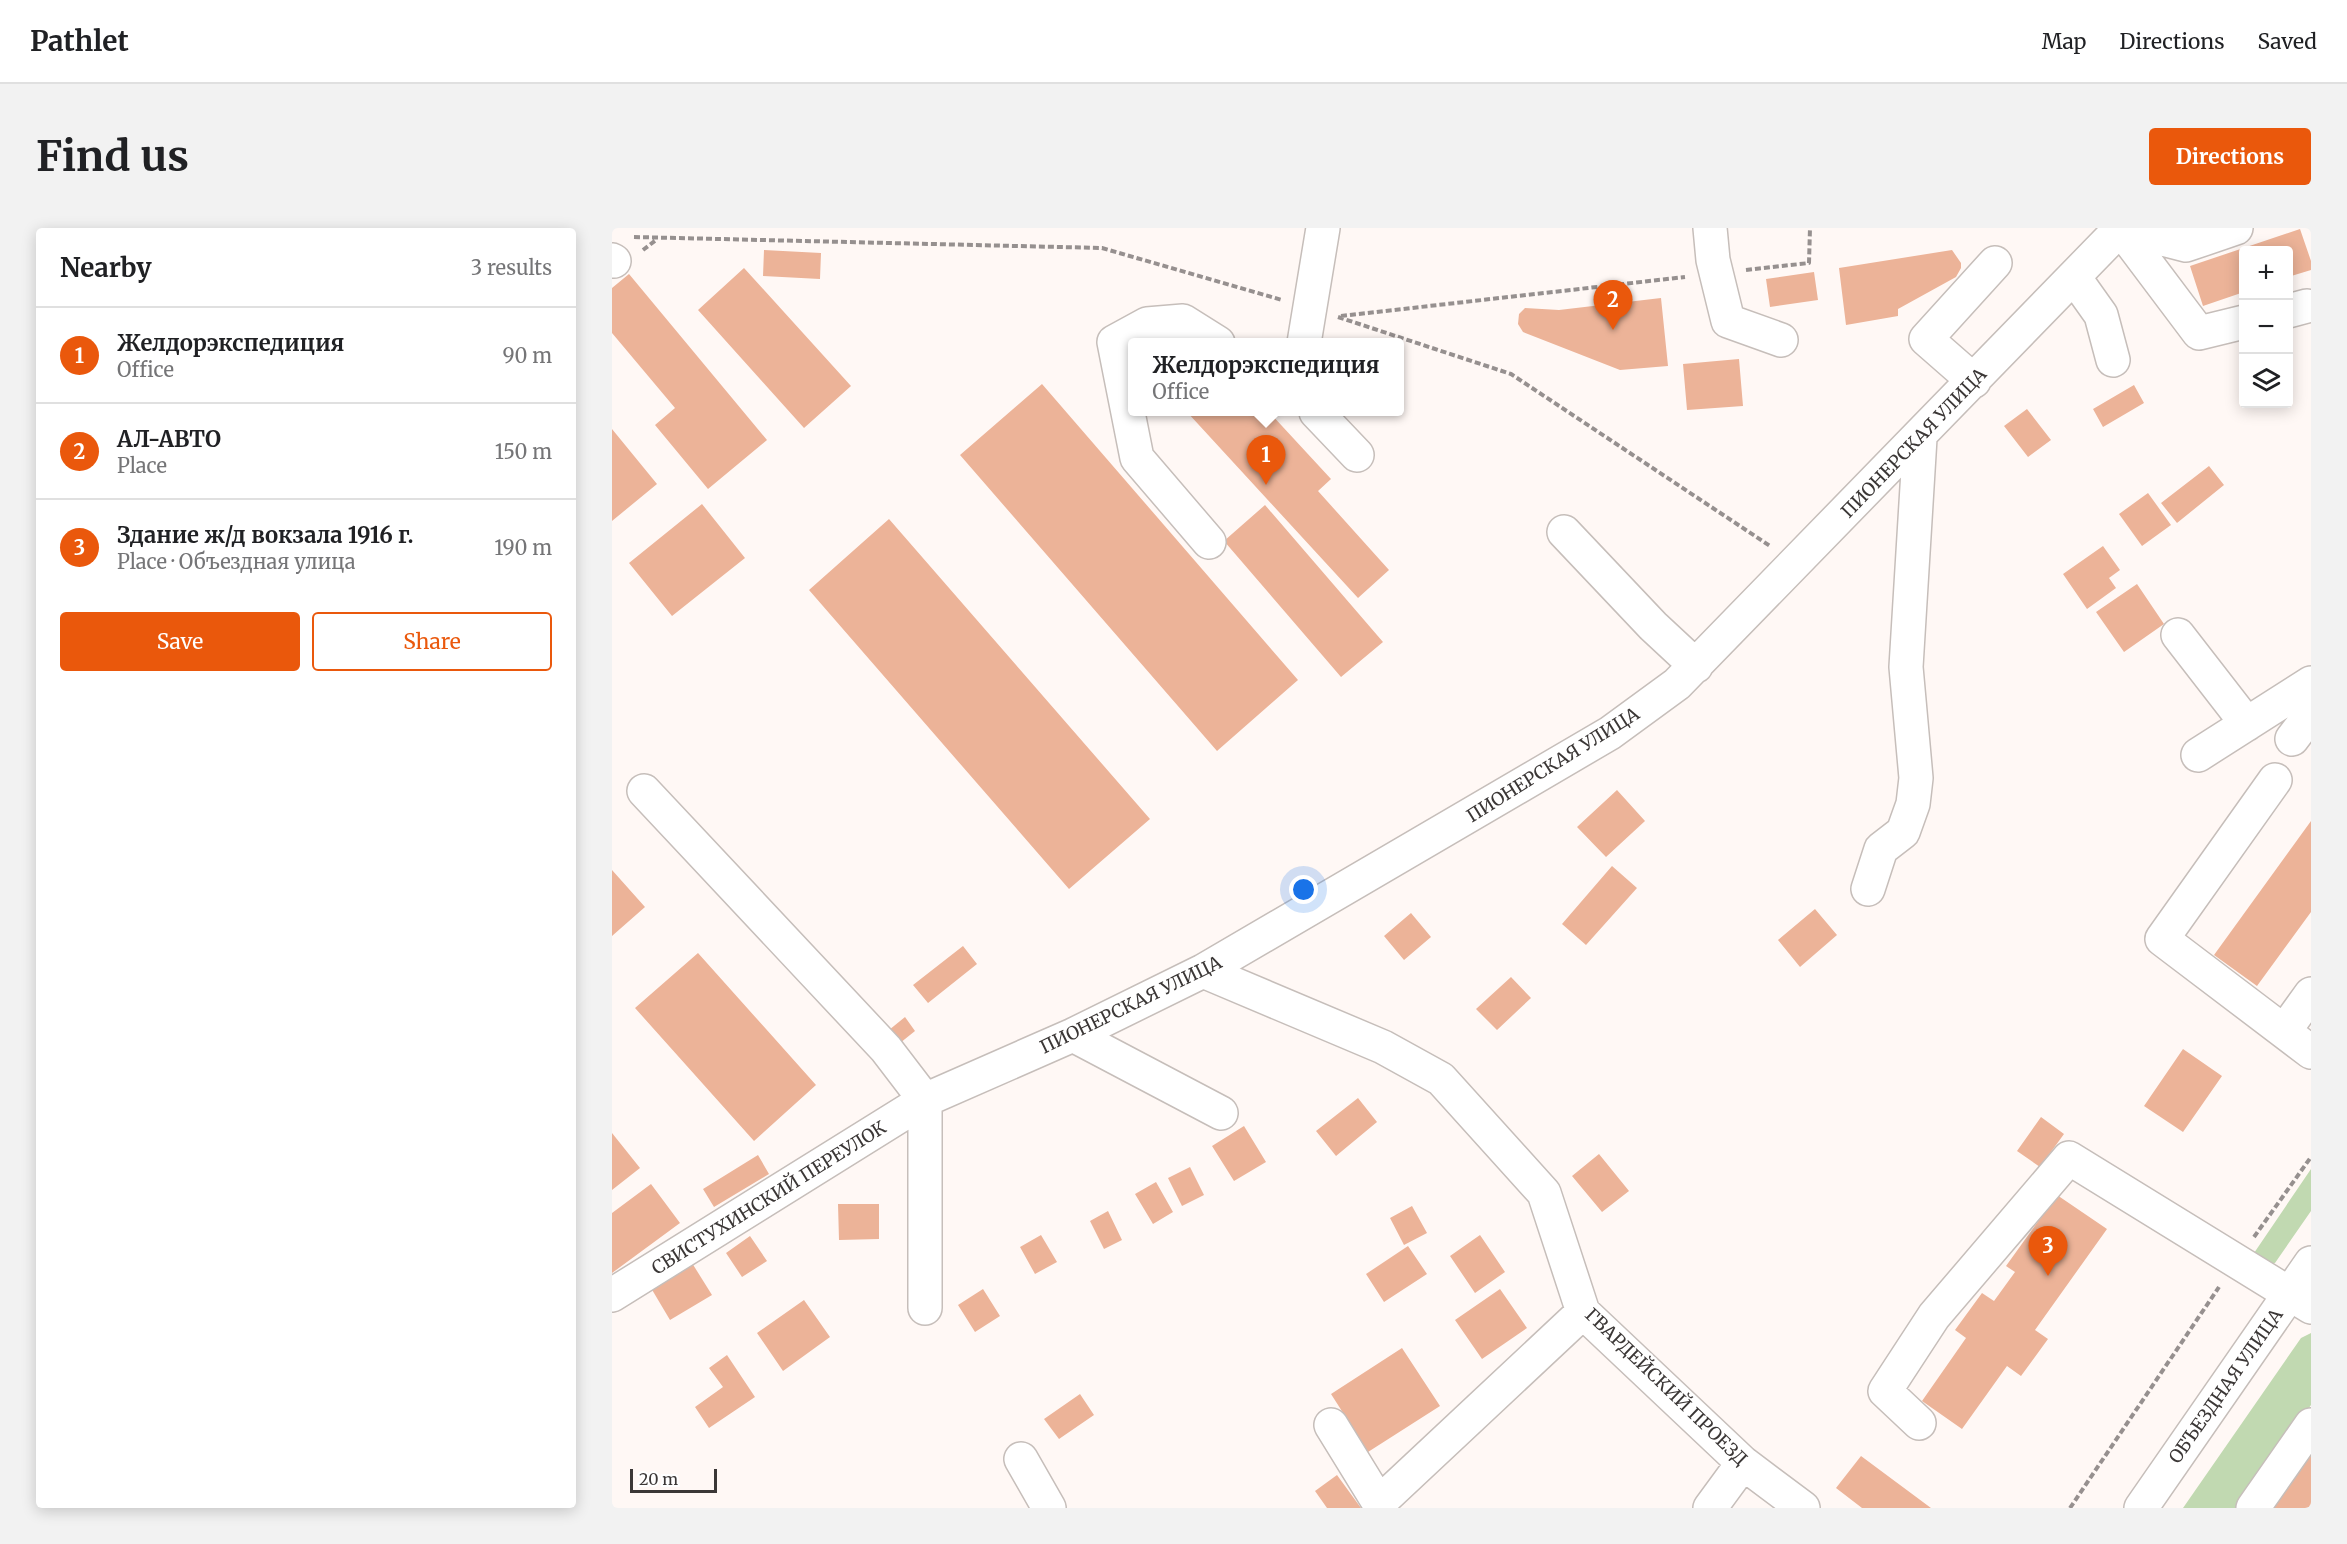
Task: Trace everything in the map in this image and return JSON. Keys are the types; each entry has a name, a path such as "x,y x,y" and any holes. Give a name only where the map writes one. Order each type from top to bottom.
{"street":[{"path":"1305,338 1323,228"},
{"path":"1710,228 1716,274 1728,321 1781,340"},
{"path":"2121,228 2186,245 2236,228"},
{"path":"2121,228 2199,333 2239,323"},
{"name":"ПИОНЕРСКАЯ УЛИЦА","path":"925,1100 1073,1035 1203,971 1610,734 1677,684 1696,666 1920,438 2121,228"},
{"path":"1974,381 1926,339 1995,263"},
{"path":"2073,277 2101,315 2113,360"},
{"path":"1128,413 1114,342 1147,324 1183,321 1211,338"},
{"path":"1129,416 1137,458 1209,542"},
{"path":"1321,416 1358,455"},
{"path":"1868,890 1881,849 1903,832 1913,804 1916,778 1906,667 1920,438"},
{"path":"1564,532 1653,626 1696,666"},
{"path":"2178,635 2247,724"},
{"path":"2198,755 2311,683"},
{"path":"2275,780 2162,939 2285,1030 2311,1052"},
{"path":"644,791 886,1049 925,1100 924,1308"},
{"name":"ГВАРДЕЙСКИЙ ПРОЕЗД","path":"1203,971 1383,1047 1441,1079 1544,1193 1583,1312 1743,1463 1803,1508"},
{"path":"2285,1030 2311,994"},
{"path":"1073,1035 1221,1113"},
{"name":"СВИСТУХИНСКИЙ ПЕРЕУЛОК","path":"612,1295 925,1100"},
{"path":"1919,1423 1885,1391 1934,1316 2069,1158 2301,1300"},
{"name":"ОБЪЕЗДНАЯ УЛИЦА","path":"2141,1508 2301,1300 2311,1263"},
{"path":"1331,1425 1379,1503 1583,1312"},
{"path":"2253,1508 2311,1425"},
{"path":"1021,1459 1049,1508"},
{"path":"1710,1508 1743,1463"}],"path":[{"path":"1337,317 1809,263 1810,228"},
{"path":"2070,1508 2311,1156"}],"green space":[{"path":"2311,1169 2311,1211 2275,1263 2268,1265 2252,1256"},
{"path":"2311,1333 2311,1405 2238,1508 2183,1508 2301,1338"}],"building":[{"path":"2300,229 2311,261 2311,270 2293,275 2293,246 2249,246"},
{"path":"764,250 821,253 820,279 763,276"},
{"path":"1952,250 1961,263 1956,277 1898,309 1898,316 1846,325 1839,268"},
{"path":"2239,250 2239,294 2203,306 2190,266"},
{"path":"744,268 851,386 804,428 698,310"},
{"path":"1814,272 1818,300 1770,307 1766,279"},
{"path":"629,274 767,440 708,489 655,425 675,408 612,333 612,288"},
{"path":"1661,298 1668,366 1620,370 1523,332 1518,324 1519,314 1525,308 1559,310"},
{"path":"1739,359 1743,406 1687,410 1683,364"},
{"path":"1042,384 1298,680 1217,751 960,455"},
{"path":"2134,385 2144,403 2103,427 2093,409"},
{"path":"2027,409 2051,440 2028,457 2004,426"},
{"path":"1191,416 1273,416 1331,479 1318,491 1389,570 1358,598"},
{"path":"612,429 657,484 612,521"},
{"path":"2209,466 2224,485 2177,523 2161,503"},
{"path":"2148,493 2171,525 2142,546 2119,514"},
{"path":"702,504 745,558 672,616 629,563"},
{"path":"1265,505 1383,642 1341,677 1224,541"},
{"path":"889,519 1150,819 1069,889 809,590"},
{"path":"2103,546 2120,570 2109,578 2116,588 2087,609 2063,574"},
{"path":"2137,584 2164,624 2124,652 2096,612"},
{"path":"1617,790 1645,821 1606,857 1577,827"},
{"path":"2311,821 2311,912 2257,986 2214,955"},
{"path":"1612,866 1637,888 1586,945 1562,924"},
{"path":"612,870 645,907 612,936"},
{"path":"1815,909 1837,935 1800,967 1778,940"},
{"path":"1411,913 1431,937 1404,960 1384,936"},
{"path":"963,946 977,964 928,1003 913,985"},
{"path":"698,953 816,1085 754,1141 635,1008"},
{"path":"1511,977 1531,998 1497,1030 1476,1009"},
{"path":"905,1017 915,1031 900,1043 889,1030"},
{"path":"2183,1049 2222,1076 2183,1132 2144,1106"},
{"path":"1358,1098 1377,1122 1336,1156 1316,1131"},
{"path":"2041,1117 2064,1134 2040,1167 2017,1151"},
{"path":"1244,1126 1266,1162 1234,1181 1212,1146"},
{"path":"612,1133 640,1168 612,1190"},
{"path":"1599,1154 1629,1191 1602,1212 1572,1176"},
{"path":"758,1155 769,1174 714,1207 703,1189"},
{"path":"1190,1167 1204,1195 1182,1206 1168,1178"},
{"path":"1156,1182 1173,1212 1153,1224 1135,1194"},
{"path":"651,1184 680,1223 612,1273 612,1213"},
{"path":"2057,1195 2107,1229 2035,1330 2048,1339 2021,1376 2007,1366 1962,1429 1922,1401 1966,1338 1955,1330 1982,1293 1994,1301 2015,1272 2006,1266"},
{"path":"838,1204 879,1204 879,1239 839,1240"},
{"path":"1412,1206 1427,1233 1404,1245 1390,1218"},
{"path":"1108,1211 1122,1240 1104,1249 1090,1221"},
{"path":"1041,1235 1057,1262 1035,1274 1020,1247"},
{"path":"1480,1235 1505,1272 1475,1293 1450,1256"},
{"path":"750,1236 767,1261 742,1277 726,1253"},
{"path":"1408,1246 1427,1274 1384,1302 1366,1274"},
{"path":"692,1263 712,1295 670,1320 651,1288"},
{"path":"983,1289 1000,1316 975,1332 958,1305"},
{"path":"1500,1289 1527,1328 1482,1359 1455,1320"},
{"path":"804,1300 830,1337 783,1371 757,1333"},
{"path":"1402,1348 1440,1406 1368,1452 1331,1394"},
{"path":"727,1355 755,1397 709,1428 695,1407 723,1387 709,1368"},
{"path":"1080,1394 1094,1415 1059,1439 1044,1419"},
{"path":"2311,1453 2311,1508 2272,1508"},
{"path":"1861,1456 1931,1508 1862,1508 1836,1488"},
{"path":"1337,1475 1361,1508 1327,1508 1315,1491"}],"place":[{"name":"АЛ-АВТО","path":"1613,330"},
{"name":"Желдорэкспедиция","path":"1266,485"},
{"name":"Здание ж/д вокзала 1916 г.","path":"2048,1276"}]}
